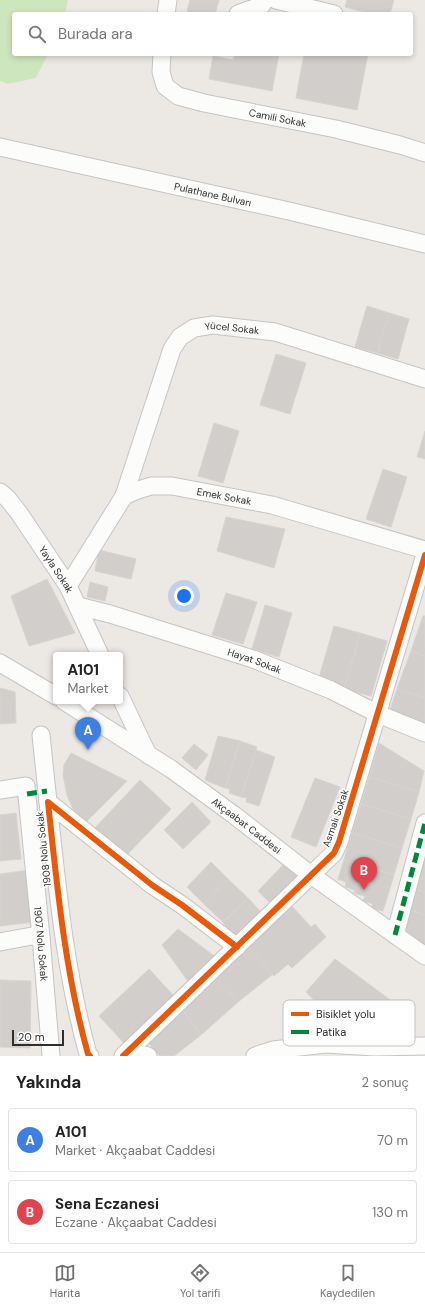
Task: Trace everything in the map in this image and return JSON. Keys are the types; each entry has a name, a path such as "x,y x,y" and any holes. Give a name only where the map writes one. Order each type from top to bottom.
{"street":[{"path":"166,12 168,0"},
{"path":"242,12 267,1 324,12"},
{"name":"Camili Sokak","path":"162,56 161,72 165,86 178,96 204,103 336,129 400,145 425,153"},
{"name":"Pulathane Bulvarı","path":"0,147 289,211 425,244"},
{"name":"Yücel Sokak","path":"124,496 172,349 180,337 194,328 213,325 275,332 425,379"},
{"name":"Emek Sokak","path":"124,496 135,490 151,486 172,486 272,505 425,550"},
{"name":"Yayla Sokak","path":"0,492 19,512 68,586 99,652"},
{"path":"68,586 124,496"},
{"name":"Asmalı Sokak","path":"123,1056 334,853 339,842 425,555"},
{"name":"Hayat Sokak","path":"78,606 110,614 253,659 331,690 378,714 425,733"},
{"path":"0,663 53,694"},
{"path":"123,702 148,755"},
{"name":"Akçaabat Caddesi","path":"69,704 171,769 234,815 311,875 425,956"},
{"name":"1908 Nolu Sokak","path":"41,735 56,885 71,982 82,1033 88,1054 90,1056"},
{"path":"0,790 26,786 27,794 47,796"},
{"name":"1907 Nolu Sokak","path":"27,794 51,1056"},
{"name":"1908 Nolu Sokak","path":"47,796 152,885 182,905 237,947"},
{"path":"395,934 425,823"},
{"path":"0,942 32,936 41,937"},
{"path":"255,1056 273,1050 308,1046"},
{"path":"358,1046 425,1046"},
{"path":"142,1056 144,1054 148,1056"}],"green space":[{"path":"0,0 68,0 65,12 12,12 12,56 47,56 36,78 8,84 0,81"}],"building":[{"path":"190,0 219,0 216,12 187,11"},
{"path":"347,0 394,0 391,12 364,12 345,7"},
{"path":"213,56 233,60 234,56 279,56 272,91 209,79"},
{"path":"304,56 368,56 357,110 296,98"},
{"path":"367,306 389,313 377,353 355,347"},
{"path":"389,313 409,319 398,359 377,353"},
{"path":"276,354 306,363 290,414 260,405"},
{"path":"214,423 239,431 223,483 198,476"},
{"path":"425,431 425,459 417,457"},
{"path":"383,469 407,477 391,527 366,519"},
{"path":"226,517 285,529 274,568 217,551"},
{"path":"99,550 136,559 131,579 95,571"},
{"path":"47,579 75,633 29,646 11,596"},
{"path":"90,582 108,587 105,601 87,597"},
{"path":"226,593 257,602 243,644 212,635"},
{"path":"265,605 292,613 279,657 252,649"},
{"path":"423,616 425,616 425,656 411,651"},
{"path":"334,626 360,633 344,689 318,681"},
{"path":"360,633 387,641 371,696 344,689"},
{"path":"411,651 425,656 425,698 397,689"},
{"path":"0,688 15,692 16,723 0,724"},
{"path":"397,689 425,698 425,729 388,716"},
{"path":"218,736 240,741 225,788 205,780"},
{"path":"240,741 257,747 241,797 229,793 230,789 225,788"},
{"path":"379,743 424,771 419,792 369,777"},
{"path":"194,744 208,755 196,770 182,758"},
{"path":"256,750 275,757 259,806 246,802 247,798 241,797"},
{"path":"71,753 127,781 86,822 74,811 67,795 63,775 64,765"},
{"path":"369,777 419,792 411,819 361,804"},
{"path":"315,778 340,787 316,847 291,837"},
{"path":"140,780 171,809 123,859 93,830"},
{"path":"192,802 211,822 183,849 164,830"},
{"path":"361,804 411,819 402,848 352,833"},
{"path":"16,813 21,859 0,861 0,815"},
{"path":"352,833 402,848 394,875 344,860"},
{"path":"425,839 425,892 410,888"},
{"path":"344,860 394,875 383,911 371,908 373,904 363,901 365,896 353,893 355,890 345,887 346,882 338,879"},
{"path":"211,862 228,879 204,904 187,887"},
{"path":"284,864 299,879 273,906 258,891"},
{"path":"29,870 35,922 0,926 0,874"},
{"path":"228,879 248,898 223,922 204,904"},
{"path":"410,888 425,892 425,915 405,909"},
{"path":"248,898 260,911 235,935 223,923"},
{"path":"288,902 311,927 315,924 326,937 292,968 288,964 274,976 247,946"},
{"path":"405,909 425,915 425,954 399,932"},
{"path":"178,929 217,958 190,984 162,945"},
{"path":"247,946 273,974 238,1002 212,974"},
{"path":"335,959 390,1000 314,1000 306,992"},
{"path":"149,969 174,996 124,1043 99,1016"},
{"path":"212,974 238,1002 201,1035 179,1005"},
{"path":"0,980 31,981 30,1048 0,1047"},
{"path":"179,1005 201,1035 174,1056 160,1056 144,1038"}],"marked path":[{"path":"27,794 47,791"},
{"path":"395,935 425,823"}],"cycle path":[{"path":"123,1056 334,853 339,842 425,555"},
{"path":"90,1056 88,1054 73,992 63,929 48,802 152,885 182,905 237,947"}],"place":[{"name":"A101","path":"88,750"},
{"name":"Sena Eczanesi","path":"364,890"}]}
